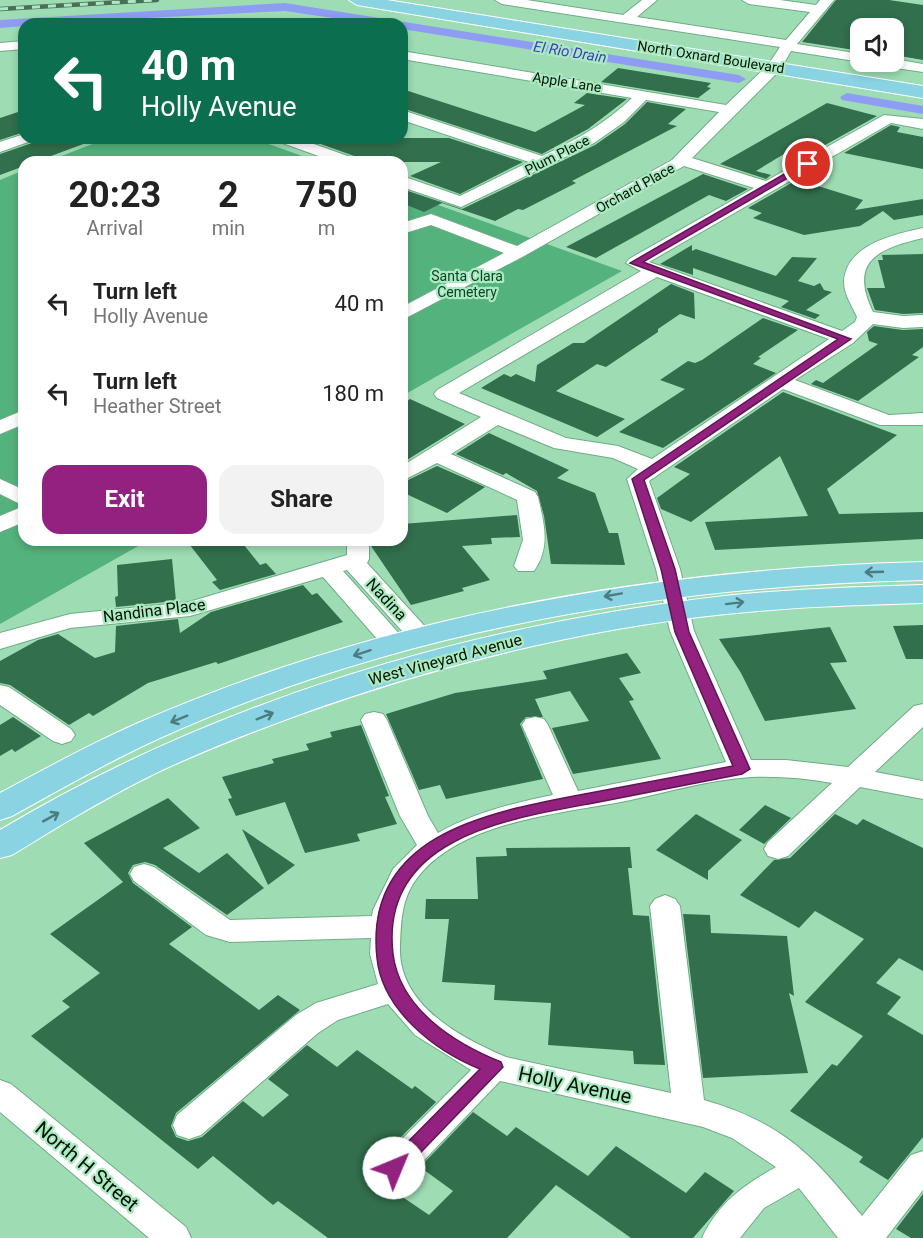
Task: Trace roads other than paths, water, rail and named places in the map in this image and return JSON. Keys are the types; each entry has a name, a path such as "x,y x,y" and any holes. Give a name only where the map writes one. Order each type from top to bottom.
{"main road":[{"name":"North Oxnard Boulevard","path":"357,0 686,53 747,70 774,63"},
{"name":"North Oxnard Boulevard","path":"408,0 774,63 923,82"},
{"path":"774,63 793,75 923,92"},
{"name":"West Vineyard Avenue","path":"0,846 151,762 277,711 400,669 767,576 923,571"},
{"name":"West Vineyard Avenue","path":"0,808 129,739 258,688 408,640 512,614 674,598 923,594"}],"street":[{"path":"502,0 626,19 774,63 850,59"},
{"path":"626,19 650,0"},
{"path":"749,0 823,5"},
{"name":"Orchard Place","path":"408,311 679,162 774,63 823,5"},
{"path":"0,47 18,46"},
{"name":"Apple Lane","path":"408,56 643,95 735,105"},
{"path":"904,65 923,68"},
{"name":"Plum Place","path":"408,183 462,202 604,130 643,95"},
{"path":"408,117 544,162"},
{"path":"846,339 635,263 889,118 923,124"},
{"path":"0,147 18,141"},
{"path":"299,144 333,156"},
{"path":"679,162 764,189"},
{"path":"408,228 431,219 518,252"},
{"path":"742,769 682,632 668,569 638,479 846,339 863,325 866,317 854,289 855,273 859,265 882,246 923,233"},
{"path":"654,468 618,452 561,444 444,394 656,270"},
{"path":"866,317 894,321 923,321"},
{"path":"782,381 923,435"},
{"path":"408,471 496,417"},
{"path":"0,428 18,419"},
{"path":"887,421 923,419"},
{"path":"435,454 527,497 536,537 534,551 526,566"},
{"path":"0,485 18,496"},
{"path":"0,525 18,516"},
{"name":"Nandina Place","path":"0,642 38,627 72,620 190,609 328,568 355,550"},
{"name":"Nadina","path":"355,550 408,640"},
{"name":"Nadina","path":"328,568 408,640"},
{"path":"0,693 62,735"},
{"path":"778,849 851,777 923,712"},
{"path":"374,720 414,816 433,848"},
{"path":"535,725 569,802"},
{"name":"Holly Avenue","path":"859,1238 802,1169 779,1149 744,1128 689,1110 494,1067 468,1056 438,1037 414,1015 396,990 386,963 384,927 387,910 408,870 433,848 471,825 501,815 742,769 805,770 923,790"},
{"path":"144,874 216,927 230,931 384,927"},
{"path":"665,906 689,1110"},
{"path":"189,1125 307,1024 327,1011 396,990"},
{"path":"394,1168 494,1067"},
{"name":"North H Street","path":"0,1093 174,1238"},
{"path":"865,1238 923,1165"},
{"path":"719,1238 752,1198 802,1169"}],"waterway":[{"name":"El Rio Drain","path":"101,18 285,7 359,18"},
{"name":"El Rio Drain","path":"0,24 18,23"},
{"name":"El Rio Drain","path":"408,26 739,79"},
{"path":"847,97 923,110"}],"railway":[{"path":"0,9 157,0"}],"park label":[{"name":"Santa Clara Cemetery","path":"467,284"}]}
